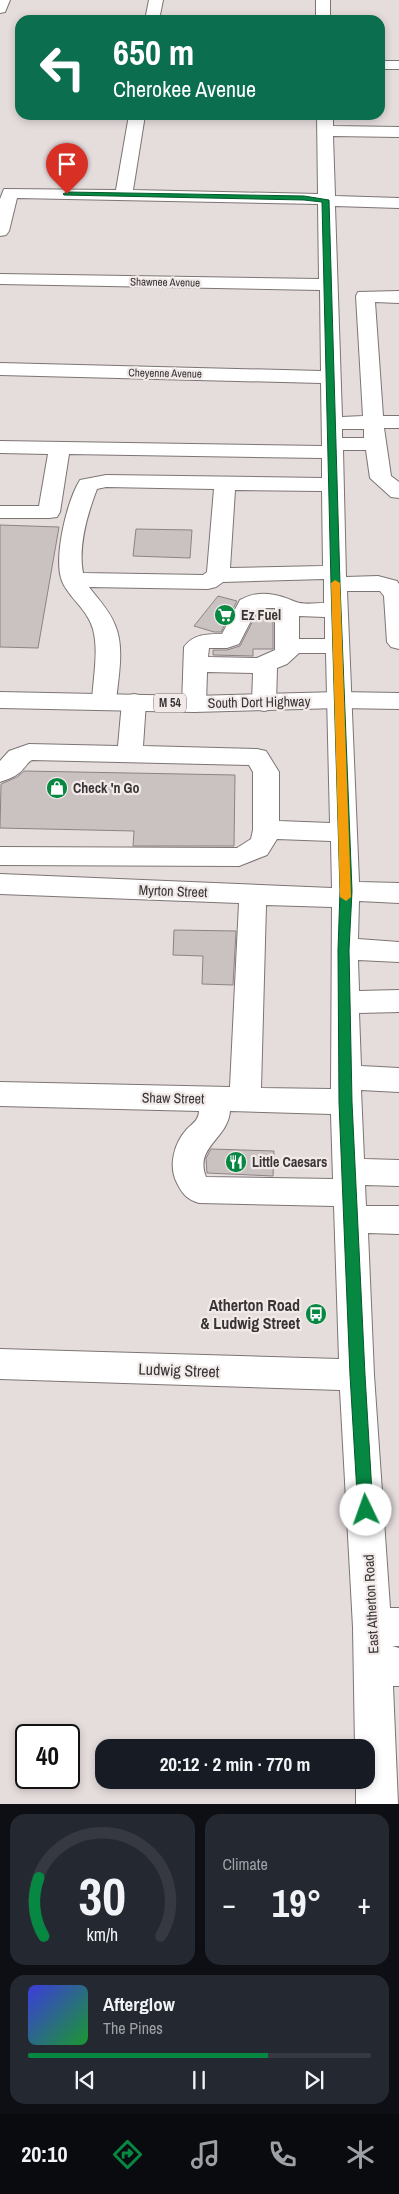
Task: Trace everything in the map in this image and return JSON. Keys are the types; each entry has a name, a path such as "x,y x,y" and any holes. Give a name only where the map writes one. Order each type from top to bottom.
{"street":[{"path":"0,9 3,0"},
{"path":"153,15 156,0"},
{"path":"323,0 323,15"},
{"path":"385,65 399,65"},
{"path":"124,195 136,120"},
{"path":"325,123 399,132"},
{"name":"East Atherton Road","path":"325,123 335,578 346,894 344,950 346,1089 357,1375 386,1627 386,1666 377,1804"},
{"path":"0,231 10,193 304,198 399,203"},
{"name":"Shawnee Avenue","path":"0,279 329,291 399,298"},
{"path":"365,296 372,422 375,444 381,478 399,492"},
{"name":"Cheyenne Avenue","path":"0,369 330,377"},
{"path":"333,440 372,422 399,422"},
{"path":"0,447 58,449 333,440 375,444"},
{"path":"0,512 49,512 58,449"},
{"path":"104,702 107,652 104,626 91,604 73,580 70,550 82,500 88,485 106,481 334,485"},
{"path":"218,575 225,482"},
{"path":"73,580 208,582 218,575 335,578 378,583 389,586 395,596 399,642"},
{"path":"194,704 196,647 204,641 226,642 231,639 250,604 255,602 284,602 288,609 288,646 287,653 283,658 265,666 196,664"},
{"path":"288,609 336,610"},
{"path":"288,646 337,646"},
{"path":"264,703 265,666"},
{"name":"South Dort Highway","path":"0,700 194,704 340,700 399,701"},
{"path":"130,754 134,702"},
{"path":"0,771 14,764 18,757 30,752 257,756 266,772 262,841"},
{"path":"0,856 112,854 239,857 262,841 344,832"},
{"name":"Myrton Street","path":"0,884 252,894 399,893"},
{"path":"245,1100 252,894"},
{"path":"344,950 399,952"},
{"path":"345,1003 399,1001"},
{"name":"Shaw Street","path":"0,1094 245,1100 346,1089 399,1080"},
{"path":"214,1099 212,1122 195,1141 189,1159 188,1173 193,1186 199,1190 350,1195 399,1220"},
{"path":"350,1195 399,1173"},
{"name":"Ludwig Street","path":"0,1364 357,1375"}],"building":[{"path":"0,525 59,527 38,648 0,647"},
{"path":"136,529 192,530 190,558 133,556"},
{"path":"218,596 237,601 221,632 214,632 194,626"},
{"path":"273,610 273,649 253,649 253,656 213,655 213,650 227,650 240,646 258,611"},
{"path":"24,771 235,775 234,846 133,846 134,831 0,828 1,784 17,777"},
{"path":"174,930 236,931 233,985 202,984 203,956 173,955"},
{"name":"Little Caesars","path":"211,1149 274,1151 273,1176 207,1173 206,1158"}],"slow traffic":[{"path":"335,583 346,897"}],"place":[{"name":"Ez Fuel","path":"225,615"},
{"name":"Check 'n Go","path":"57,788"},
{"name":"Little Caesars","path":"236,1162"},
{"name":"Atherton Road & Ludwig Street","path":"316,1314"}],"route":[{"path":"67,194 326,200 335,584 346,891 344,950 346,1102 357,1375 366,1510"}]}
